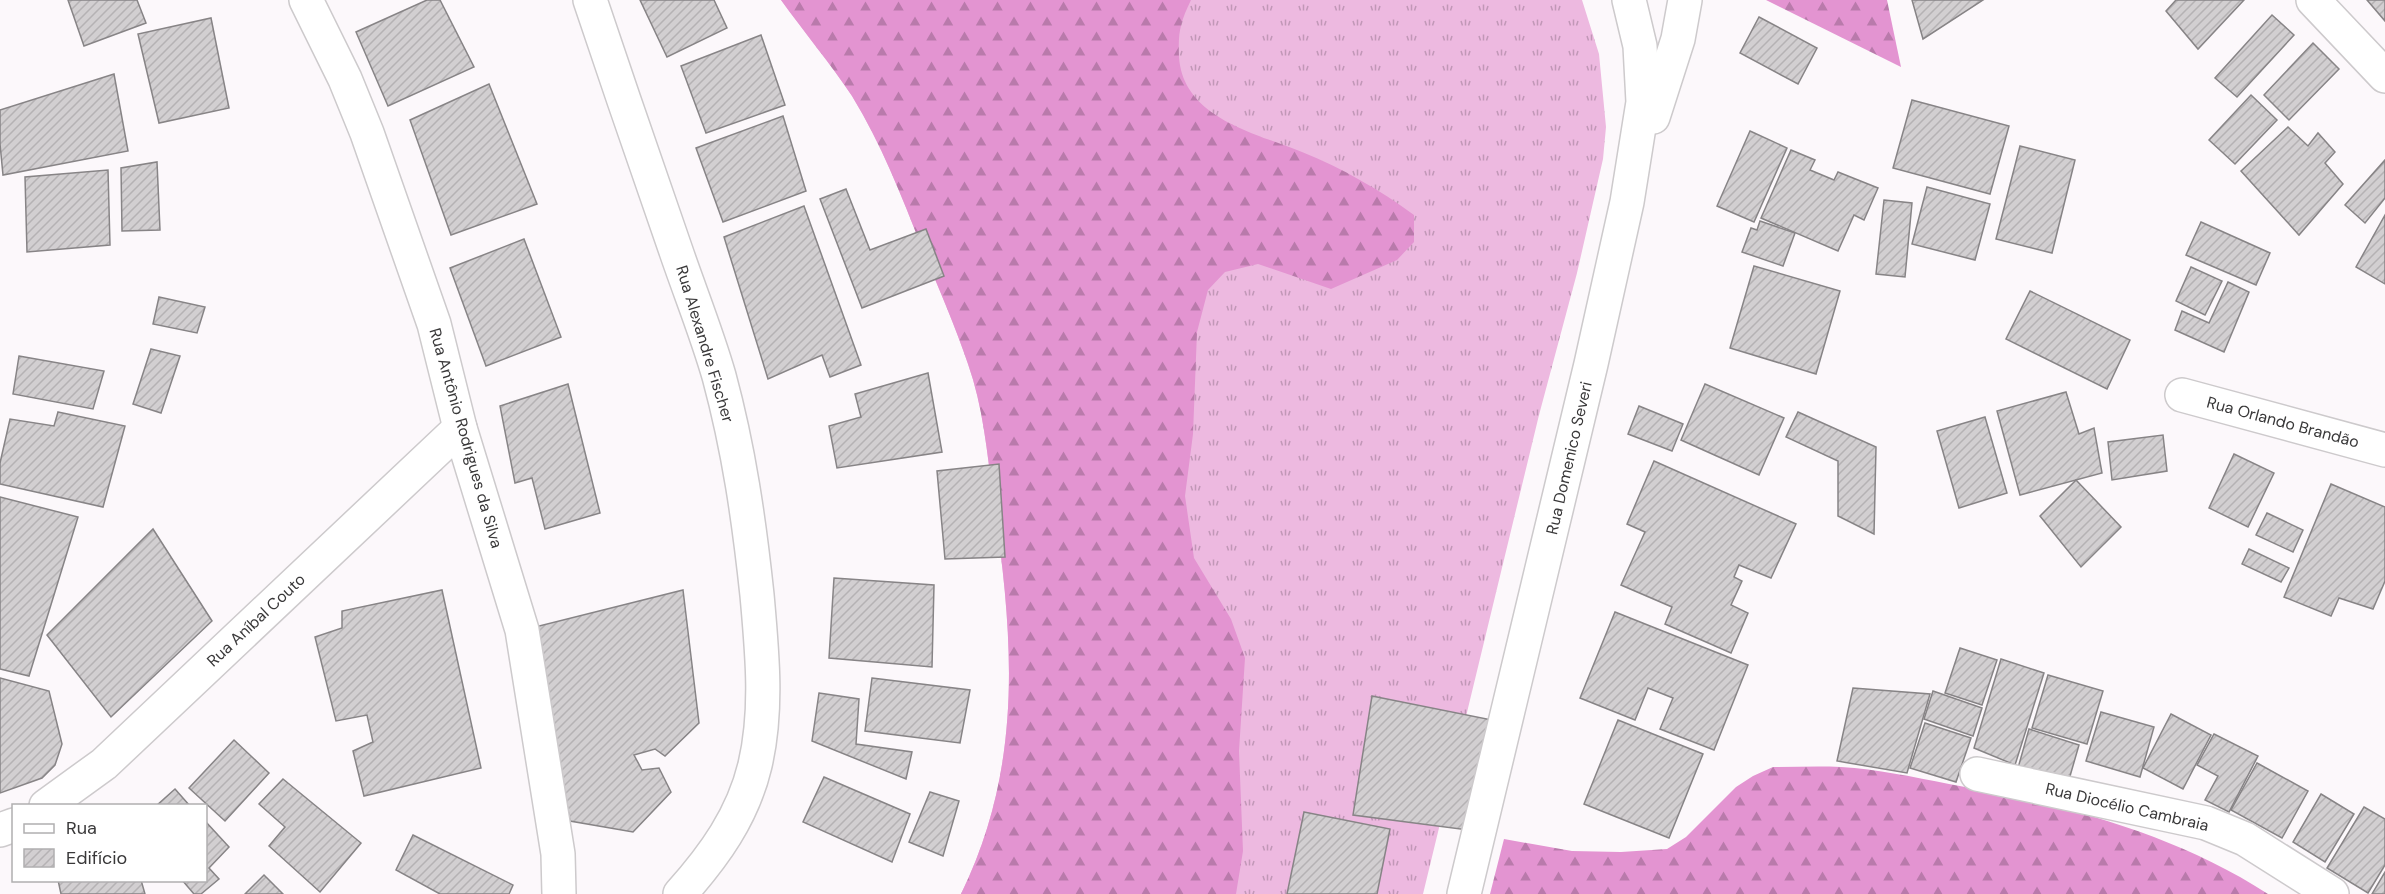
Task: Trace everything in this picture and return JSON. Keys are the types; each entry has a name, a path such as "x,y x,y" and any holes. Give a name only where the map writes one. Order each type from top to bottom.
{"street":[{"name":"Rua Antônio Rodrigues da Silva","path":"306,0 345,79 367,133 434,324 460,428 522,630 558,854 559,894"},
{"name":"Rua Alexandre Fischer","path":"590,0 718,375 748,511 760,633 762,732 746,795 724,838 709,861 680,894"},
{"path":"1627,202 1678,39 1685,0"},
{"path":"2313,0 2385,76"},
{"name":"Rua Domenico Severi","path":"1464,894 1592,364 1627,202 1643,102 1643,73 1631,9"},
{"name":"Rua Orlando Brandão","path":"2182,395 2385,450"},
{"name":"Rua Aníbal Couto","path":"49,804 104,764 460,428"},
{"name":"Rua Diocélio Cambraia","path":"1977,774 2206,823 2245,839 2332,894"}],"green space":[{"path":"781,0 1582,0 1599,54 1606,127 1603,159 1577,273 1539,415 1423,894 961,894 982,845 996,796 1005,747 1008,698 1009,648 1005,598 981,413 958,335 882,151 852,96"},
{"path":"781,0 1191,0 1180,28 1179,57 1184,78 1193,95 1207,109 1243,130 1317,158 1346,172 1414,215 1414,242 1397,260 1331,289 1258,264 1225,272 1208,290 1197,332 1193,434 1185,496 1194,558 1231,619 1245,658 1239,751 1243,851 1236,894 961,894 982,845 996,796 1005,747 1008,698 1009,648 1005,598 981,413 958,335 882,151 852,96"},
{"path":"1766,0 1887,0 1901,67"},
{"path":"1773,767 1841,767 1882,771 2073,811 2154,837 2193,853 2268,894 1490,894 1504,839 1572,851 1621,852 1667,849 1686,837 1736,787"}],"building":[{"path":"68,0 137,0 146,23 84,46"},
{"path":"427,0 440,0 474,67 388,106 356,32"},
{"path":"640,0 714,0 727,28 667,57"},
{"path":"1912,0 1983,0 1923,39"},
{"path":"2176,0 2244,0 2198,49 2166,11"},
{"path":"2367,0 2385,0 2385,21"},
{"path":"2272,15 2294,35 2237,97 2215,78"},
{"path":"1759,17 1817,48 1798,84 1740,53"},
{"path":"211,18 229,108 159,123 138,34"},
{"path":"761,35 785,105 706,133 681,66"},
{"path":"2313,43 2339,69 2289,120 2264,95"},
{"path":"114,74 128,151 3,175 0,110"},
{"path":"489,84 537,204 451,235 410,120"},
{"path":"2251,95 2277,120 2235,164 2209,140"},
{"path":"1912,100 2009,126 1990,194 1893,168"},
{"path":"783,116 806,191 723,222 696,148"},
{"path":"2288,127 2308,146 2318,133 2335,152 2325,163 2343,184 2299,235 2241,171"},
{"path":"1750,131 1787,148 1754,222 1717,206"},
{"path":"2020,146 2075,160 2052,253 1996,239"},
{"path":"1791,150 1815,160 1810,170 1834,180 1838,172 1878,188 1864,220 1854,215 1838,251 1761,218"},
{"path":"2385,160 2385,198 2365,223 2345,205"},
{"path":"157,162 160,230 122,231 121,168"},
{"path":"108,170 110,245 27,252 25,177"},
{"path":"1927,187 1990,204 1975,260 1912,244"},
{"path":"846,189 870,250 926,229 944,276 862,308 820,199"},
{"path":"1884,200 1912,203 1905,277 1876,274"},
{"path":"804,206 861,365 830,377 822,355 768,379 724,237"},
{"path":"2385,215 2385,284 2356,267"},
{"path":"1760,221 1795,233 1783,266 1742,252 1751,228 1757,230"},
{"path":"2201,222 2270,253 2256,285 2186,255"},
{"path":"524,239 561,337 486,366 450,268"},
{"path":"1754,266 1840,291 1816,374 1730,348"},
{"path":"2191,267 2222,281 2205,315 2176,301"},
{"path":"2228,282 2249,292 2224,352 2175,330 2182,311 2209,323"},
{"path":"2030,291 2130,340 2107,389 2006,339"},
{"path":"159,297 205,307 197,333 153,324"},
{"path":"151,349 180,356 161,413 133,404"},
{"path":"19,356 104,371 93,409 13,394"},
{"path":"928,373 942,452 837,468 829,426 861,417 855,394"},
{"path":"568,384 600,513 545,529 532,478 515,483 500,406"},
{"path":"1705,384 1784,418 1759,475 1681,440"},
{"path":"2066,392 2079,434 2094,428 2102,473 2020,495 1997,411"},
{"path":"1639,406 1683,424 1672,451 1628,434"},
{"path":"58,412 125,426 103,507 0,484 0,463 10,419 54,426"},
{"path":"1798,412 1876,447 1874,534 1838,516 1838,461 1786,437"},
{"path":"1985,417 2007,493 1959,508 1937,431"},
{"path":"2163,435 2167,471 2112,480 2108,442"},
{"path":"2234,454 2274,473 2248,527 2209,508"},
{"path":"1654,461 1796,524 1771,578 1739,565 1734,577 1742,581 1731,605 1748,613 1731,653 1665,624 1672,607 1621,585 1645,532 1627,524"},
{"path":"999,464 1005,557 945,559 937,471"},
{"path":"2076,480 2121,527 2081,567 2040,516"},
{"path":"2331,484 2385,507 2385,581 2373,609 2339,598 2331,616 2284,597"},
{"path":"0,497 78,517 29,676 0,669"},
{"path":"2267,513 2303,530 2293,552 2256,535"},
{"path":"153,529 212,621 111,717 47,635"},
{"path":"2249,549 2289,568 2281,582 2242,564"},
{"path":"834,578 934,585 932,667 829,658"},
{"path":"442,590 481,768 364,796 353,751 373,742 367,715 336,721 315,637 342,628 342,611"},
{"path":"683,590 699,723 665,756 655,749 634,755 642,770 659,768 671,792 633,832 570,821 535,627"},
{"path":"1615,612 1748,665 1714,750 1660,729 1673,698 1648,688 1635,720 1580,698"},
{"path":"1960,648 1997,660 1982,705 1945,693"},
{"path":"2001,659 2044,673 2015,765 1974,748"},
{"path":"2048,675 2103,691 2087,744 2032,728"},
{"path":"0,678 49,691 62,744 55,765 42,778 0,793"},
{"path":"872,678 970,690 960,743 865,731"},
{"path":"1853,688 1930,694 1907,773 1837,761"},
{"path":"1933,691 1982,708 1973,736 1924,719"},
{"path":"819,693 859,699 856,744 912,752 906,779 812,741"},
{"path":"1372,696 1492,720 1468,830 1353,815"},
{"path":"2101,712 2154,727 2140,777 2086,761"},
{"path":"2171,714 2211,735 2183,789 2143,768"},
{"path":"1618,720 1703,754 1669,838 1584,804"},
{"path":"1925,723 1971,738 1956,782 1910,768"},
{"path":"2029,729 2079,745 2068,783 2018,768"},
{"path":"2214,734 2258,756 2229,812 2205,800 2218,776 2197,765"},
{"path":"234,740 269,773 225,821 189,788"},
{"path":"2257,763 2308,791 2282,838 2231,810"},
{"path":"824,777 910,814 892,862 803,822"},
{"path":"283,779 361,843 320,892 269,846 285,827 259,804"},
{"path":"175,789 188,804 158,804"},
{"path":"930,792 959,801 943,856 909,842"},
{"path":"2321,794 2354,814 2325,862 2293,842"},
{"path":"2364,807 2385,819 2385,865 2368,893 2327,868"},
{"path":"1304,812 1390,829 1377,894 1287,894"},
{"path":"207,823 229,847 209,868 219,879 201,894 194,894 184,882 207,882"},
{"path":"413,835 513,885 509,894 440,894 396,870"},
{"path":"2385,872 2385,894 2372,894"},
{"path":"264,875 283,894 245,894"},
{"path":"58,882 142,882 145,894 61,894"}]}
